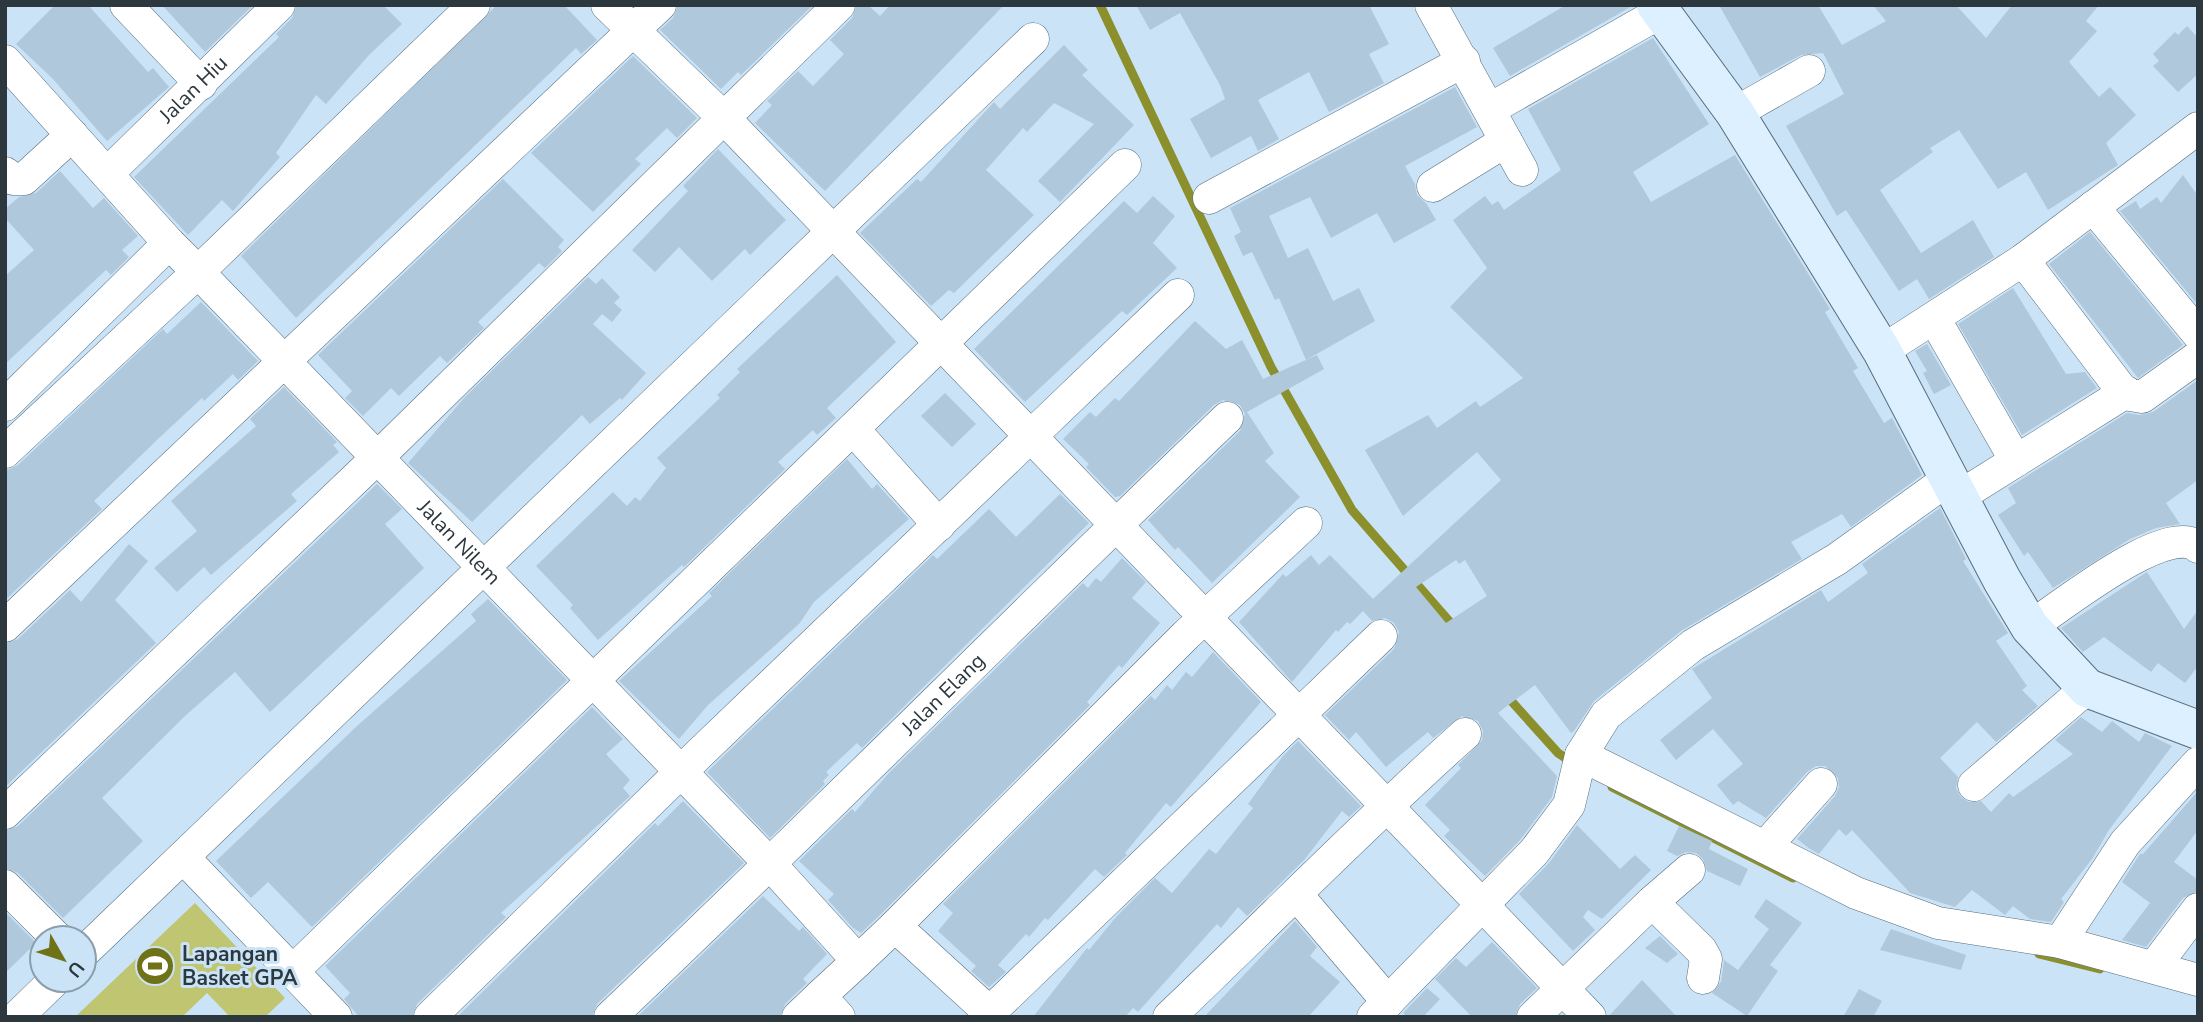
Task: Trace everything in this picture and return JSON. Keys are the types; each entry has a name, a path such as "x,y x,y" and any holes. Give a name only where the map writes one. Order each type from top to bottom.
{"street":[{"path":"126,5 201,84"},
{"name":"Jalan Hiu","path":"107,174 279,5"},
{"path":"5,452 198,272 474,5"},
{"path":"607,5 724,118 1590,1017"},
{"path":"5,626 660,5"},
{"path":"5,813 377,458 839,5"},
{"path":"1431,5 1522,170"},
{"path":"1490,110 1658,8 1735,113 1882,351 2002,580 2030,627 2087,688 2198,730"},
{"path":"98,939 1033,39"},
{"name":"Jalan Nilem","path":"5,61 169,243 679,774 771,865 858,961"},
{"path":"1209,198 1464,61"},
{"path":"1735,113 1809,71"},
{"path":"5,173 13,179 24,179 72,135"},
{"path":"1882,351 2024,260 2195,135"},
{"path":"1433,186 1506,141"},
{"path":"293,971 1125,165"},
{"path":"2093,207 2198,334"},
{"path":"5,405 169,243"},
{"path":"2024,260 2126,392 2142,397 2198,356"},
{"path":"430,1017 1178,295"},
{"path":"1934,318 2016,461"},
{"path":"1297,895 1380,1009 1534,852 1569,805 1578,767 1606,715 1693,645 1955,487 2016,461 2126,392"},
{"name":"Jalan Elang","path":"610,1017 771,865 1115,524 1227,418"},
{"path":"853,429 939,525"},
{"path":"819,1010 858,961 1205,617 1306,523"},
{"path":"2030,627 2140,554 2170,541 2186,541 2198,547"},
{"path":"895,926 988,1015 1297,714 1381,636"},
{"path":"1974,785 2087,688"},
{"path":"1169,1017 1297,895 1386,805 1465,734"},
{"path":"2060,942 2125,843 2198,763"},
{"path":"1578,767 1765,847 1856,893 1938,923 2060,942 2198,980"},
{"path":"1765,847 1821,784"},
{"path":"183,857 336,1017"},
{"path":"1533,1017 1689,870"},
{"path":"5,886 43,924"},
{"path":"1652,902 1701,950 1706,959 1703,978"},
{"path":"2154,968 2198,909"},
{"path":"23,1015 42,994"}],"green space":[{"path":"195,903 285,998 265,1017 230,1017 207,993 182,1017 75,1017"}],"building":[{"path":"55,5 88,5 148,72 153,68 169,87 107,141 53,79 16,44"},
{"path":"162,5 253,5 205,52"},
{"path":"297,5 383,5 402,24 369,55 326,104 316,95 276,153 280,157 233,211 222,200 188,235 134,177 279,37 276,34 292,18"},
{"path":"497,5 564,5 597,40 581,54 576,48 296,318 241,256"},
{"path":"678,5 813,5 741,75 738,72 721,89 660,30 673,18"},
{"path":"857,5 868,5 880,16 890,5 1004,5 825,191 755,123 772,105 767,101 798,71 813,86 844,54 830,40 852,18"},
{"path":"1136,5 1369,5 1389,44 1369,54 1384,83 1329,112 1309,72 1258,100 1279,139 1258,151 1251,136 1211,158 1190,119 1225,99 1220,85 1180,13 1150,30"},
{"path":"1566,5 1634,5 1510,76 1493,48"},
{"path":"1719,5 1818,5 1842,45 1886,21 1873,5 1956,5 1986,38 2012,5 2099,5 2086,21 2097,31 2069,62 2099,97 2110,87 2136,115 2106,143 2118,165 2048,210 2026,172 1998,189 1959,130 1930,148 1933,152 1880,190 1921,253 1973,220 1994,257 1929,299 1917,279 1899,291 1846,210 1837,216 1786,126 1844,94 1823,53 1801,55 1760,77"},
{"path":"2187,26 2198,38 2198,74 2178,92 2153,66 2159,61 2153,54 2175,32 2178,35"},
{"path":"1653,38 1709,124 1633,172 1651,202 1735,155 1830,309 1825,312 1858,368 1853,371 1884,423 1892,418 1922,475 1851,527 1842,514 1791,542 1802,559 1681,631 1594,701 1571,733 1535,685 1498,713 1557,776 1552,797 1520,840 1485,876 1444,836 1450,830 1425,805 1461,768 1458,765 1482,740 1483,731 1478,721 1462,716 1433,738 1428,732 1386,767 1356,732 1349,740 1325,715 1394,649 1399,632 1394,623 1385,618 1372,621 1363,611 1350,624 1347,622 1338,632 1336,630 1292,682 1239,622 1283,574 1286,577 1311,555 1319,565 1330,555 1373,599 1501,480 1477,452 1403,516 1365,450 1428,415 1437,428 1476,401 1480,407 1523,378 1450,307 1487,268 1453,220 1485,196 1492,205 1498,201 1504,210 1561,170 1528,109","holes":["1456,560 1459,564 1465,560 1487,596 1446,623 1416,587"]},
{"path":"1064,45 1088,70 1082,75 1134,125 1060,202 1038,181 1094,124 1054,103 1027,132 1023,128 986,170 1034,215 954,293 949,290 931,306 860,233 917,179 921,182 994,102 1000,109"},
{"path":"633,56 697,118 677,138 667,128 635,159 641,164 593,212 531,153"},
{"path":"1455,87 1477,127 1405,166 1415,184 1417,195 1426,203 1436,220 1394,243 1377,213 1331,238 1310,197 1269,216 1288,258 1308,248 1333,301 1359,288 1375,321 1306,360 1279,298 1275,300 1252,252 1243,256 1234,236 1241,232 1230,208"},
{"path":"718,149 786,220 750,255 745,249 712,281 679,247 655,272 632,250 688,191 683,186"},
{"path":"60,171 93,208 104,198 138,236 122,250 129,257 111,275 106,270 5,364 5,276 34,250 5,218 5,209 19,197 36,193"},
{"path":"2183,175 2198,196 2198,305 2120,211 2136,201 2140,209 2157,197 2161,203"},
{"path":"503,179 564,240 558,247 562,251 545,268 539,263 478,322 484,328 447,363 440,356 399,396 391,388 363,416 345,398 352,391 318,355"},
{"path":"1153,196 1175,216 1153,243 1177,268 1127,315 1122,311 1025,402 974,349 1124,201 1137,213"},
{"path":"2090,232 2183,345 2138,378 2049,264"},
{"path":"837,275 896,342 827,408 836,418 817,435 813,430 778,462 785,469 684,567 682,565 598,640 570,608 573,605 536,566 613,492 627,506 635,497 640,501 666,468 657,458 720,398 717,395 740,372 737,369"},
{"path":"588,277 596,284 602,278 620,297 614,303 622,310 612,322 602,314 593,324 646,373 622,400 620,398 590,424 582,415 472,522 408,463 465,397"},
{"path":"2013,288 2066,374 2085,372 2097,388 2022,435 1958,324"},
{"path":"201,302 258,361 238,380 233,374 204,401 202,398 158,439 94,501 102,509 5,600 5,471 18,465 163,329 167,334"},
{"path":"1195,321 1226,349 1242,340 1263,379 1317,355 1324,369 1247,412 1274,453 1265,461 1300,497 1212,583 1178,547 1175,550 1148,520 1240,431 1245,414 1240,405 1223,400 1214,405 1120,496 1115,497 1086,467 1089,464 1063,439 1090,412 1096,417 1115,398 1119,401"},
{"path":"1927,344 1951,385 1934,394 1923,373 1927,371 1915,351"},
{"path":"2198,380 2198,480 2166,503 2180,524 2156,528 2130,539 2053,588 2028,552 2024,556 1998,515 2016,503 2008,488 2127,413 2140,415 2153,412"},
{"path":"284,387 337,442 333,445 339,452 291,494 297,501 211,575 204,567 177,592 154,568 197,531 171,501 256,426 250,419"},
{"path":"945,393 976,424 952,447 921,416"},
{"path":"847,459 872,489 877,484 909,519 814,602 799,624 708,705 679,739 619,681 712,596 709,593"},
{"path":"377,484 402,509 385,524 424,568 270,712 235,672 185,716 102,798 143,841 63,918 18,873 5,868 5,831 18,826"},
{"path":"1060,494 1089,523 862,748 857,743 826,772 829,775 823,781 825,784 770,838 707,772 933,555 937,559 989,509 1016,537"},
{"path":"1940,508 1966,559 1963,561 2008,633 1996,641 2027,686 2022,690 2038,706 1996,742 1977,722 1940,758 1958,777 1956,788 1961,797 1969,802 1981,801 1991,812 2009,793 2013,797 2073,754 2055,740 2081,717 2102,732 2112,721 2139,742 2145,733 2172,746 2061,899 2064,902 2051,922 2030,919 2013,906 2005,915 1972,890 1955,907 1910,893 1852,830 1846,836 1839,829 1819,854 1810,849 1797,839 1835,796 1839,787 1838,778 1825,766 1816,766 1807,772 1766,818 1738,801 1733,805 1717,785 1743,764 1713,729 1676,760 1660,740 1712,698 1692,669 1821,590 1828,602 1868,573 1862,564"},
{"path":"129,544 148,561 115,600 156,643 5,787 5,644 18,639 70,590 81,602"},
{"path":"1122,558 1146,582 1132,598 1160,623 1122,668 1119,665 1087,702 1090,705 882,913 861,933 852,927 828,900 834,894 799,861 852,809 855,812 889,773 1083,583 1088,588 1096,578 1101,582"},
{"path":"2147,572 2184,629 2198,610 2198,666 2185,683 2158,663 2151,672 2104,637 2083,652 2061,628"},
{"path":"488,599 567,680 312,927 268,882 251,898 216,861 357,726 476,621 471,614"},
{"path":"1213,652 1261,702 1171,807 1166,803 1125,853 1127,855 1104,877 1095,869 1048,920 1045,918 1029,937 1026,934 998,965 1006,972 989,987 971,971 976,966 938,931 953,913 943,904 1151,696 1155,700 1167,685 1172,690 1186,672 1192,677"},
{"path":"592,707 623,739 606,754 630,780 623,788 630,796 501,913 506,917 417,1004 412,1017 359,1017 344,999 350,993 325,966"},
{"path":"1298,741 1361,806 1349,817 1342,811 1305,859 1247,916 1238,907 1221,928 1217,924 1138,1012 1133,1008 1125,1017 1033,1017 1087,948 1089,950 1116,917 1155,878 1172,893 1209,849 1216,854 1253,808 1248,804 1283,756"},
{"path":"2198,791 2198,830 2174,862 2198,880 2198,891 2183,898 2146,947 2122,940 2150,903 2122,882 2140,854 2143,854"},
{"path":"683,801 744,863 597,1004 592,1017 457,1017 655,823 658,826"},
{"path":"1577,825 1620,869 1635,855 1651,870 1602,919 1588,910 1583,917 1595,930 1573,951 1519,894 1549,863"},
{"path":"1679,826 1712,841 1709,849 1748,869 1740,886 1707,871 1703,859 1696,853 1686,852 1677,856 1667,851"},
{"path":"763,896 799,931 803,927 827,954 803,979 807,983 785,1004 780,1017 637,1017"},
{"path":"1766,899 1802,923 1770,965 1778,971 1747,1016 1712,993 1721,982 1724,960 1738,970 1769,929 1754,917"},
{"path":"5,912 28,935 28,951 5,973"},
{"path":"1295,921 1317,947 1310,956 1340,982 1308,1017 1204,1017"},
{"path":"1891,929 1966,955 1961,970 1880,950"},
{"path":"1660,936 1678,954 1667,963 1645,948"},
{"path":"1492,942 1537,988 1520,1004 1515,1017 1472,1017 1435,979 1456,958 1466,967"},
{"path":"1642,980 1677,1017 1608,1017"},
{"path":"1427,988 1440,999 1423,1017 1407,1017 1403,1013"},
{"path":"1859,989 1882,1001 1873,1017 1843,1017"}],"waterway":[{"path":"1100,5 1271,367 1352,510 1456,629"},
{"path":"1505,694 1558,753 1573,763"},
{"path":"1612,787 1793,878"},
{"path":"2039,954 2100,969"}],"place":[{"name":"Lapangan Basket GPA","path":"155,966"}]}
